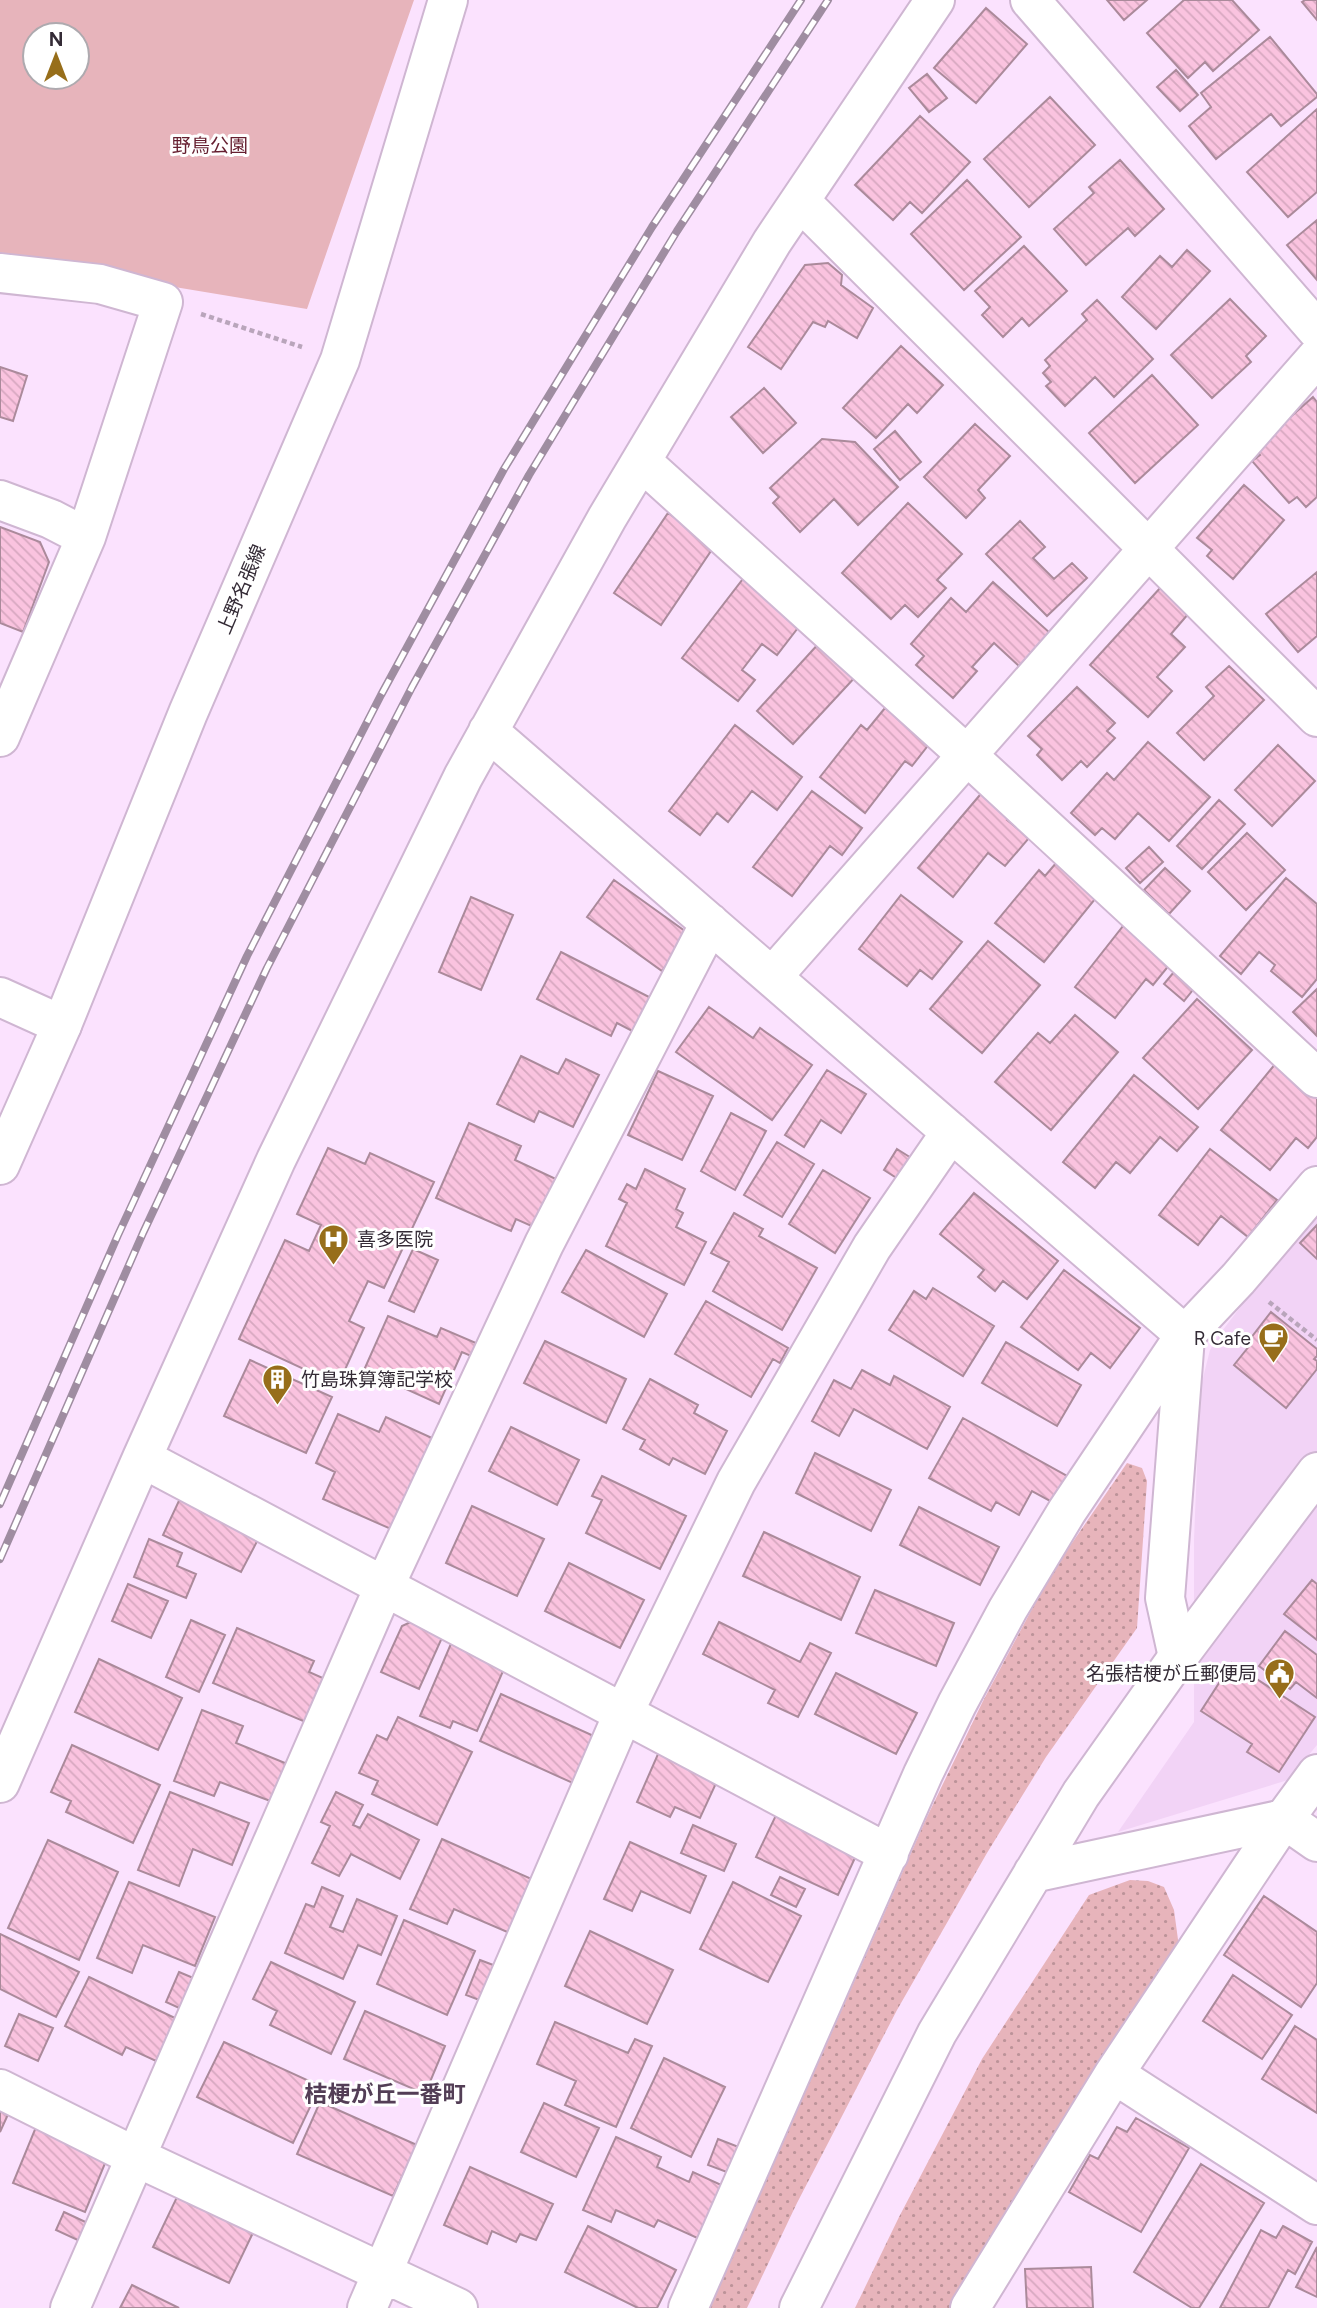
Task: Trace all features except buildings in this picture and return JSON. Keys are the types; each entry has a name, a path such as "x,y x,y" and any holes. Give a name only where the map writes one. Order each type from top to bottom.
{"street":[{"name":"上野名張線","path":"0,1165 62,1025 188,713 340,360 448,0"},
{"path":"0,1783 275,1160 463,777 607,518 772,242 935,0"},
{"path":"1030,0 1317,330"},
{"path":"800,201 1317,716"},
{"path":"0,273 100,284 163,302 86,537 0,737"},
{"path":"772,977 1317,357"},
{"path":"641,461 968,756 1317,1078"},
{"path":"0,500 51,519 86,537"},
{"path":"488,731 1185,1335"},
{"path":"69,2308 384,1587 544,1244 710,923"},
{"path":"0,997 62,1025"},
{"path":"367,2308 623,1714 736,1482 872,1247 951,1132"},
{"path":"688,2308 923,1774 1008,1609 1067,1511 1185,1335 1238,1279 1317,1186"},
{"path":"1178,1657 1165,1598 1185,1335"},
{"path":"142,1458 889,1854"},
{"path":"799,2308 937,2033 1081,1794 1178,1657 1317,1472"},
{"path":"971,2308 1114,2074 1284,1819 1317,1774"},
{"path":"1033,1873 1284,1819 1317,1842"},
{"path":"1114,2074 1317,2205"},
{"path":"0,2089 136,2157 457,2308"}],"path":[{"path":"163,302 340,360"},
{"path":"1238,1279 1317,1340"}],"shaded area":[{"path":"1317,1211 1317,1745 1288,1780 1118,1832 1194,1722 1194,1540 1200,1390 1210,1350 1297,1233"}],"green space":[{"name":"野鳥公園","path":"0,0 414,0 307,309 0,258"},
{"path":"1127,1463 1142,1468 1147,1481 1137,1628 1046,1757 987,1853 897,2010 797,2203 747,2308 710,2308 926,1819 983,1701 1050,1575"},
{"path":"1130,1880 1148,1881 1164,1887 1174,1910 1179,1947 953,2308 855,2308 899,2217 982,2059 1089,1895"}],"railway":[{"path":"0,1504 118,1235 247,956 381,695 504,469 652,227 801,0"},
{"path":"0,1559 143,1233 267,968 412,687 529,475 677,231 828,0"}],"place":[{"name":"喜多医院","path":"334,1266"},
{"name":"R Cafe","path":"1274,1365"},
{"name":"竹島珠算簿記学校","path":"278,1406"},
{"name":"名張桔梗が丘郵便局","path":"1280,1700"}],"district":[{"name":"桔梗が丘一番町","path":"385,2094"}]}
